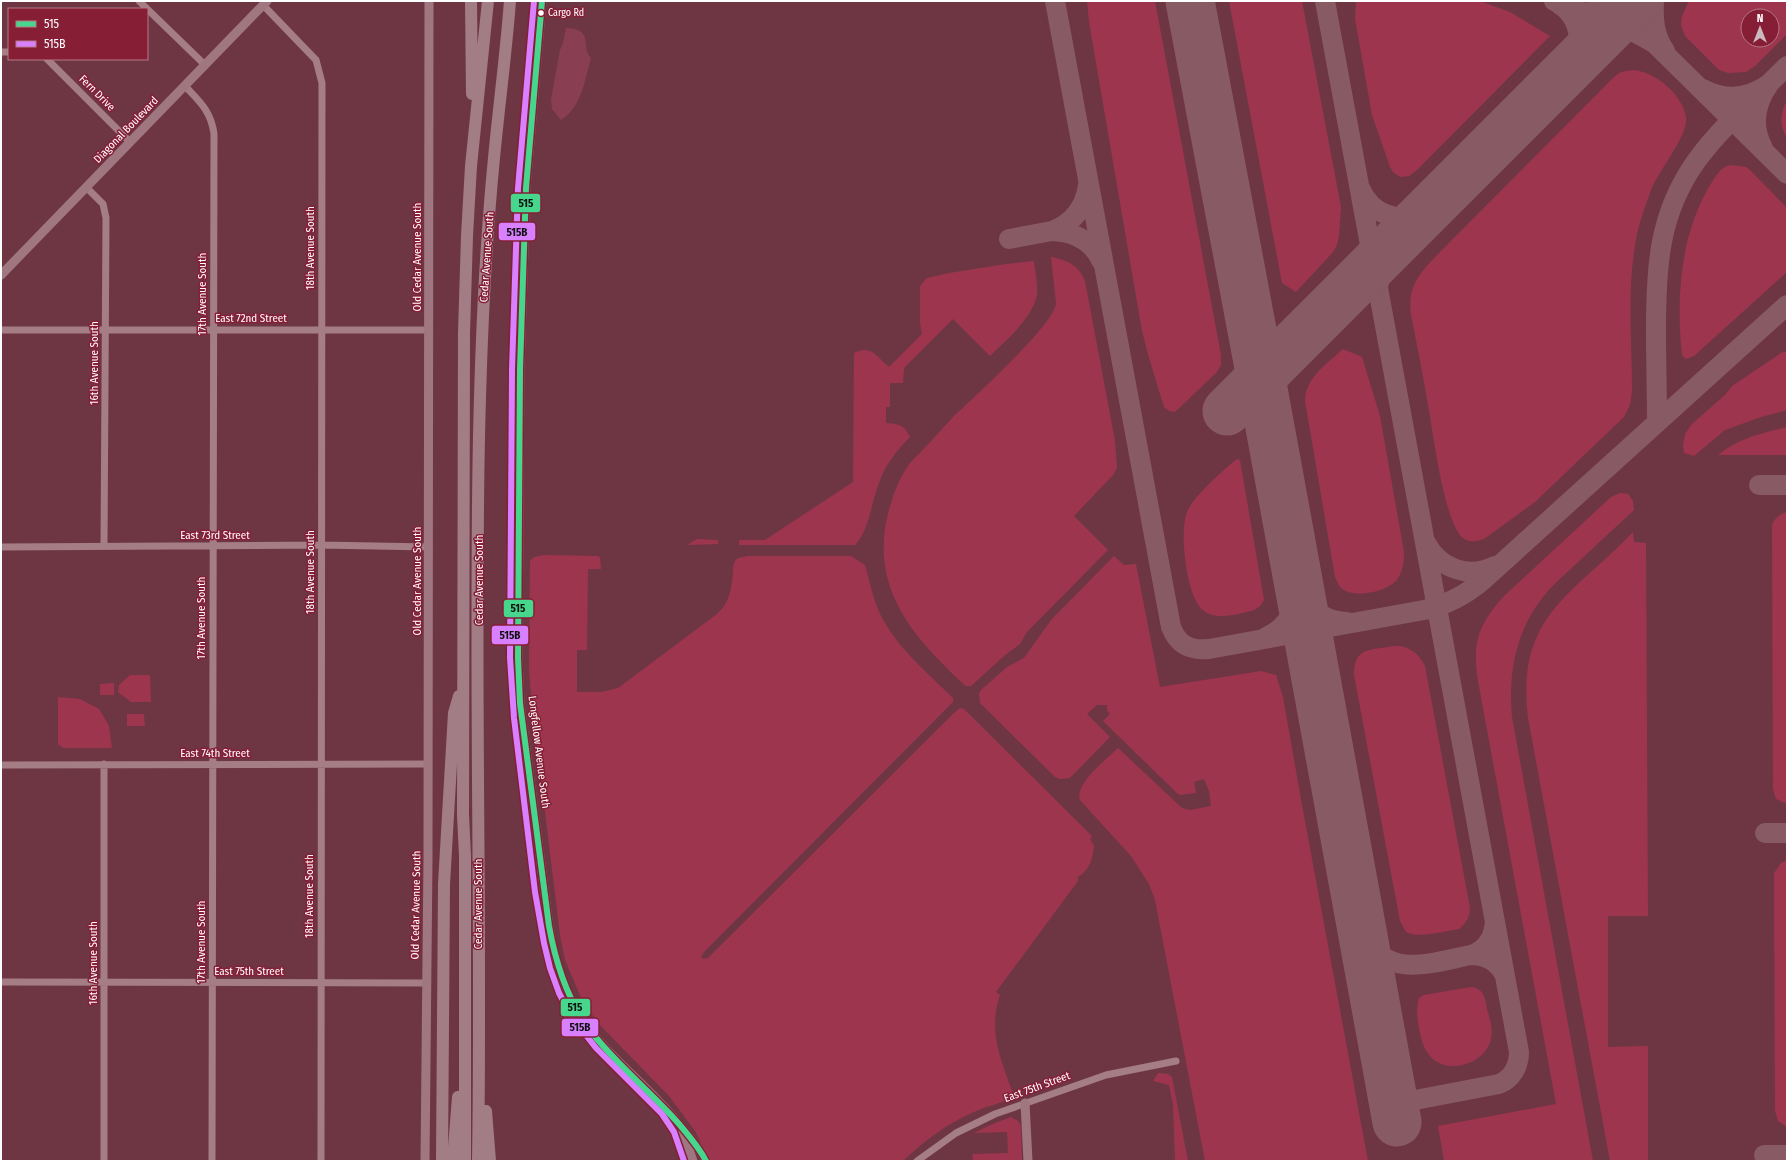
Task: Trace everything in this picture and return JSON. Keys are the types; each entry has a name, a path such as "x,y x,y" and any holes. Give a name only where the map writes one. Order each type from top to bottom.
{"highway":[{"path":"471,1 471,166"},
{"name":"Cedar Avenue South","path":"465,1161 463,677 464,333 471,166 488,1"},
{"name":"Cedar Avenue South","path":"478,1161 480,1042 478,921 479,430 488,226 494,157 507,48 510,1"},
{"path":"442,1161 444,884 454,713 463,677"},
{"path":"453,1161 465,994"},
{"path":"480,1042 490,1161"}],"street":[{"path":"139,1 146,8"},
{"name":"Old Cedar Avenue South","path":"425,1161 429,547 429,1"},
{"name":"Longfellow Avenue South","path":"542,1 526,188 520,369 518,658 521,710 551,942 563,983 578,1012 593,1034 661,1103 701,1150 706,1161"},
{"name":"Diagonal Boulevard","path":"1,275 265,3"},
{"name":"18th Avenue South","path":"265,3 316,60 322,83 320,764 321,1161"},
{"path":"148,10 205,65"},
{"name":"Fern Drive","path":"48,60 130,142"},
{"name":"17th Avenue South","path":"185,86 202,104 212,123 212,1161"},
{"name":"16th Avenue South","path":"86,187 103,204 106,214 104,546"},
{"name":"East 72nd Street","path":"1,330 429,330"},
{"name":"East 73rd Street","path":"1,548 321,545 429,547"},
{"name":"16th Avenue South","path":"104,764 104,1161"},
{"name":"East 74th Street","path":"1,765 428,764"},
{"name":"East 75th Street","path":"1,982 426,982"},
{"name":"East 75th Street","path":"917,1161 939,1144 980,1120 1117,1071 1176,1061"},
{"path":"1025,1103 1028,1161"},
{"name":"Longfellow Avenue South","path":"680,1125 693,1161"}],"shaded area":[{"path":"1087,1 1155,1 1221,355 1221,365 1217,372 1175,412 1169,411 1164,407 1142,331 1089,22"},
{"path":"1229,1 1302,1 1341,207 1337,245 1333,252 1296,292 1282,283"},
{"path":"1356,1 1480,1 1510,12 1550,36 1417,170 1409,176 1400,177 1393,172 1390,167 1372,115 1355,19"},
{"path":"1689,1 1787,1 1787,34 1780,41 1780,8 1740,8 1740,48 1773,48 1755,66 1746,72 1728,73 1719,70 1685,36 1681,25 1682,16"},
{"path":"566,28 575,29 584,35 588,54 591,58 578,101 568,115 561,120 552,109 551,99 560,50"},
{"path":"1633,70 1650,75 1659,80 1674,93 1684,108 1686,125 1678,144 1653,185 1637,233 1631,282 1630,318 1632,391 1630,405 1624,417 1535,502 1484,539 1469,541 1464,539 1457,530 1445,497 1440,476 1411,315 1410,304 1413,287 1421,273 1440,252 1614,77 1621,72"},
{"path":"1787,100 1787,138 1784,133 1781,119"},
{"path":"1731,165 1746,167 1787,208 1787,272 1694,356 1686,359 1682,355 1680,333 1680,289 1686,246 1692,225 1710,185 1721,170"},
{"path":"1051,257 1072,264 1076,267 1085,281 1115,441 1117,468 1114,474 1074,516 1108,550 1027,632 1020,644 1004,656 971,686 966,686 952,674 925,645 900,610 892,592 886,573 884,553 885,532 889,510 900,480 910,463 954,416 995,378 1029,343 1043,327 1052,313 1056,303"},
{"path":"1034,261 1037,295 1034,304 1018,328 990,356 953,319 904,368 903,383 890,383 890,407 886,407 886,423 903,427 910,437 888,464 876,491 867,524 860,539 855,545 739,545 739,540 765,540 853,482 854,353 865,350 869,351 889,367 922,334 920,323 920,286 927,278 949,273"},
{"path":"1343,349 1362,357 1380,416 1404,552 1402,571 1396,581 1391,585 1377,591 1361,594 1341,588 1335,577 1305,401 1306,393 1313,378"},
{"path":"1787,351 1787,410 1761,417 1725,430 1694,456 1684,453 1683,446 1685,434 1692,424 1725,395 1732,386 1781,353"},
{"path":"1787,427 1787,455 1718,455 1742,440"},
{"path":"1237,459 1240,460 1264,600 1260,606 1252,611 1217,616 1208,614 1204,611 1198,604 1193,593 1184,549 1185,521 1187,512 1195,499"},
{"path":"1620,493 1628,494 1633,501 1634,510 1557,582 1540,601 1531,614 1519,642 1515,656 1511,687 1512,717 1593,1161 1444,1161 1438,1126 1556,1104 1478,681 1476,656 1479,635 1488,616 1504,596 1611,497"},
{"path":"1787,512 1787,804 1776,799 1773,789 1772,525 1774,520"},
{"path":"1633,532 1634,542 1646,543 1648,916 1608,916 1608,1047 1648,1046 1648,1161 1610,1161 1528,718 1527,683 1531,654 1540,631 1553,610"},
{"path":"697,539 718,540 718,544 687,545"},
{"path":"544,555 598,556 600,558 601,569 588,569 587,650 577,650 577,692 602,692 618,688 717,614 725,605 729,595 734,564 738,558 748,556 851,556 865,565 876,604 889,630 917,664 953,698 953,702 704,952 701,957 703,959 708,958 955,712 960,708 964,709 1092,836 1090,839 1094,846 1093,855 1088,868 1078,877 1078,881 996,992 1000,995 995,1020 995,1032 1003,1067 1012,1091 1012,1097 955,1121 919,1146 903,1161 710,1161 695,1131 669,1096 598,1023 582,1000 565,960 560,935 531,697 529,667 530,561 534,557"},
{"path":"1114,556 1124,565 1136,564 1160,687 1261,671 1276,675 1283,697 1368,1161 1205,1161 1155,900 1149,884 1131,856 1080,800 1079,794 1086,779 1118,748 1182,808 1190,810 1211,806 1209,791 1204,779 1194,782 1196,793 1179,795 1103,721 1110,714 1107,710 1107,705 1097,705 1087,714 1110,737 1070,778 1060,779 1055,777 980,703 979,694 981,690 1007,667 1024,658 1051,620"},
{"path":"1393,646 1412,650 1416,653 1425,666 1470,908 1467,920 1459,929 1425,935 1406,932 1400,921 1354,675 1357,659 1360,654 1371,650"},
{"path":"130,675 150,675 151,702 131,702 118,692 119,685"},
{"path":"114,683 114,695 100,695 100,684"},
{"path":"58,697 80,699 99,709 109,726 112,748 63,748 58,744"},
{"path":"127,714 144,714 145,726 127,726"},
{"path":"1787,860 1787,1127 1778,1121 1775,1111 1774,873 1781,863"},
{"path":"1471,987 1479,990 1483,994 1491,1025 1492,1034 1490,1042 1480,1057 1472,1062 1454,1066 1437,1062 1430,1056 1424,1046 1417,1016 1417,1005 1419,998 1424,995"},
{"path":"1158,1073 1168,1074 1172,1077 1188,1161 1175,1161 1173,1105 1169,1085 1153,1081"},
{"path":"1011,1117 1018,1121 1021,1126 1022,1161 973,1160 972,1155 974,1154 1008,1153 1007,1132 976,1133 967,1137 990,1125"}],"taxiway":[{"path":"1055,1 1171,627 1177,638 1190,648 1209,649 1424,610 1448,603 1469,591 1482,581 1787,305"},
{"path":"1188,1 1194,22 1191,1"},
{"path":"1325,1 1519,1052 1516,1067 1508,1079 1504,1082 1394,1104"},
{"path":"1554,1 1638,34 1654,43 1787,174"},
{"path":"1589,12 1617,10 1634,1"},
{"path":"1654,1 1656,33 1665,51"},
{"path":"1554,83 1574,59 1579,44 1579,36 1575,21 1566,9 1559,4"},
{"path":"1657,423 1657,285 1662,242 1674,201 1684,180 1697,160 1717,135 1787,66"},
{"path":"1703,89 1728,97 1737,97 1753,93 1769,84 1760,99 1756,115 1757,132 1763,148"},
{"path":"1088,185 1084,201 1077,214 1066,224 1052,231 1068,233 1082,239 1093,248 1102,262"},
{"path":"1361,190 1365,198 1378,210 1386,214 1402,217 1423,210 1445,193"},
{"path":"1379,283 1383,265 1391,250 1415,223"},
{"path":"1009,239 1052,231"},
{"path":"1759,485 1787,485"},
{"path":"1426,543 1439,559 1456,569 1475,572 1495,566"},
{"path":"1266,637 1277,631 1291,615 1295,596 1294,563 1304,595 1316,611 1324,617 1347,622"},
{"path":"1765,833 1787,833"},
{"path":"1358,907 1366,937 1375,950 1386,959 1413,965 1427,964 1471,955"},
{"path":"1495,921 1493,933 1485,947 1471,955 1482,956 1491,960 1499,966 1505,976"},
{"path":"1764,1155 1787,1155"}],"runway":[{"path":"1190,1 1261,378 1397,1122"},
{"path":"1227,411 1637,1"}],"transit line":[{"name":"515B","path":"534,1 518,188 512,369 510,658 514,718 535,892 550,968 559,993 571,1016 596,1048 662,1114 674,1132 684,1161"},
{"name":"515","path":"542,1 526,188 520,369 518,658 520,703 549,926 555,955 564,983 584,1022 614,1058 679,1124 697,1146 706,1161"}],"place":[{"name":"Cargo Rd","path":"541,13"}]}
